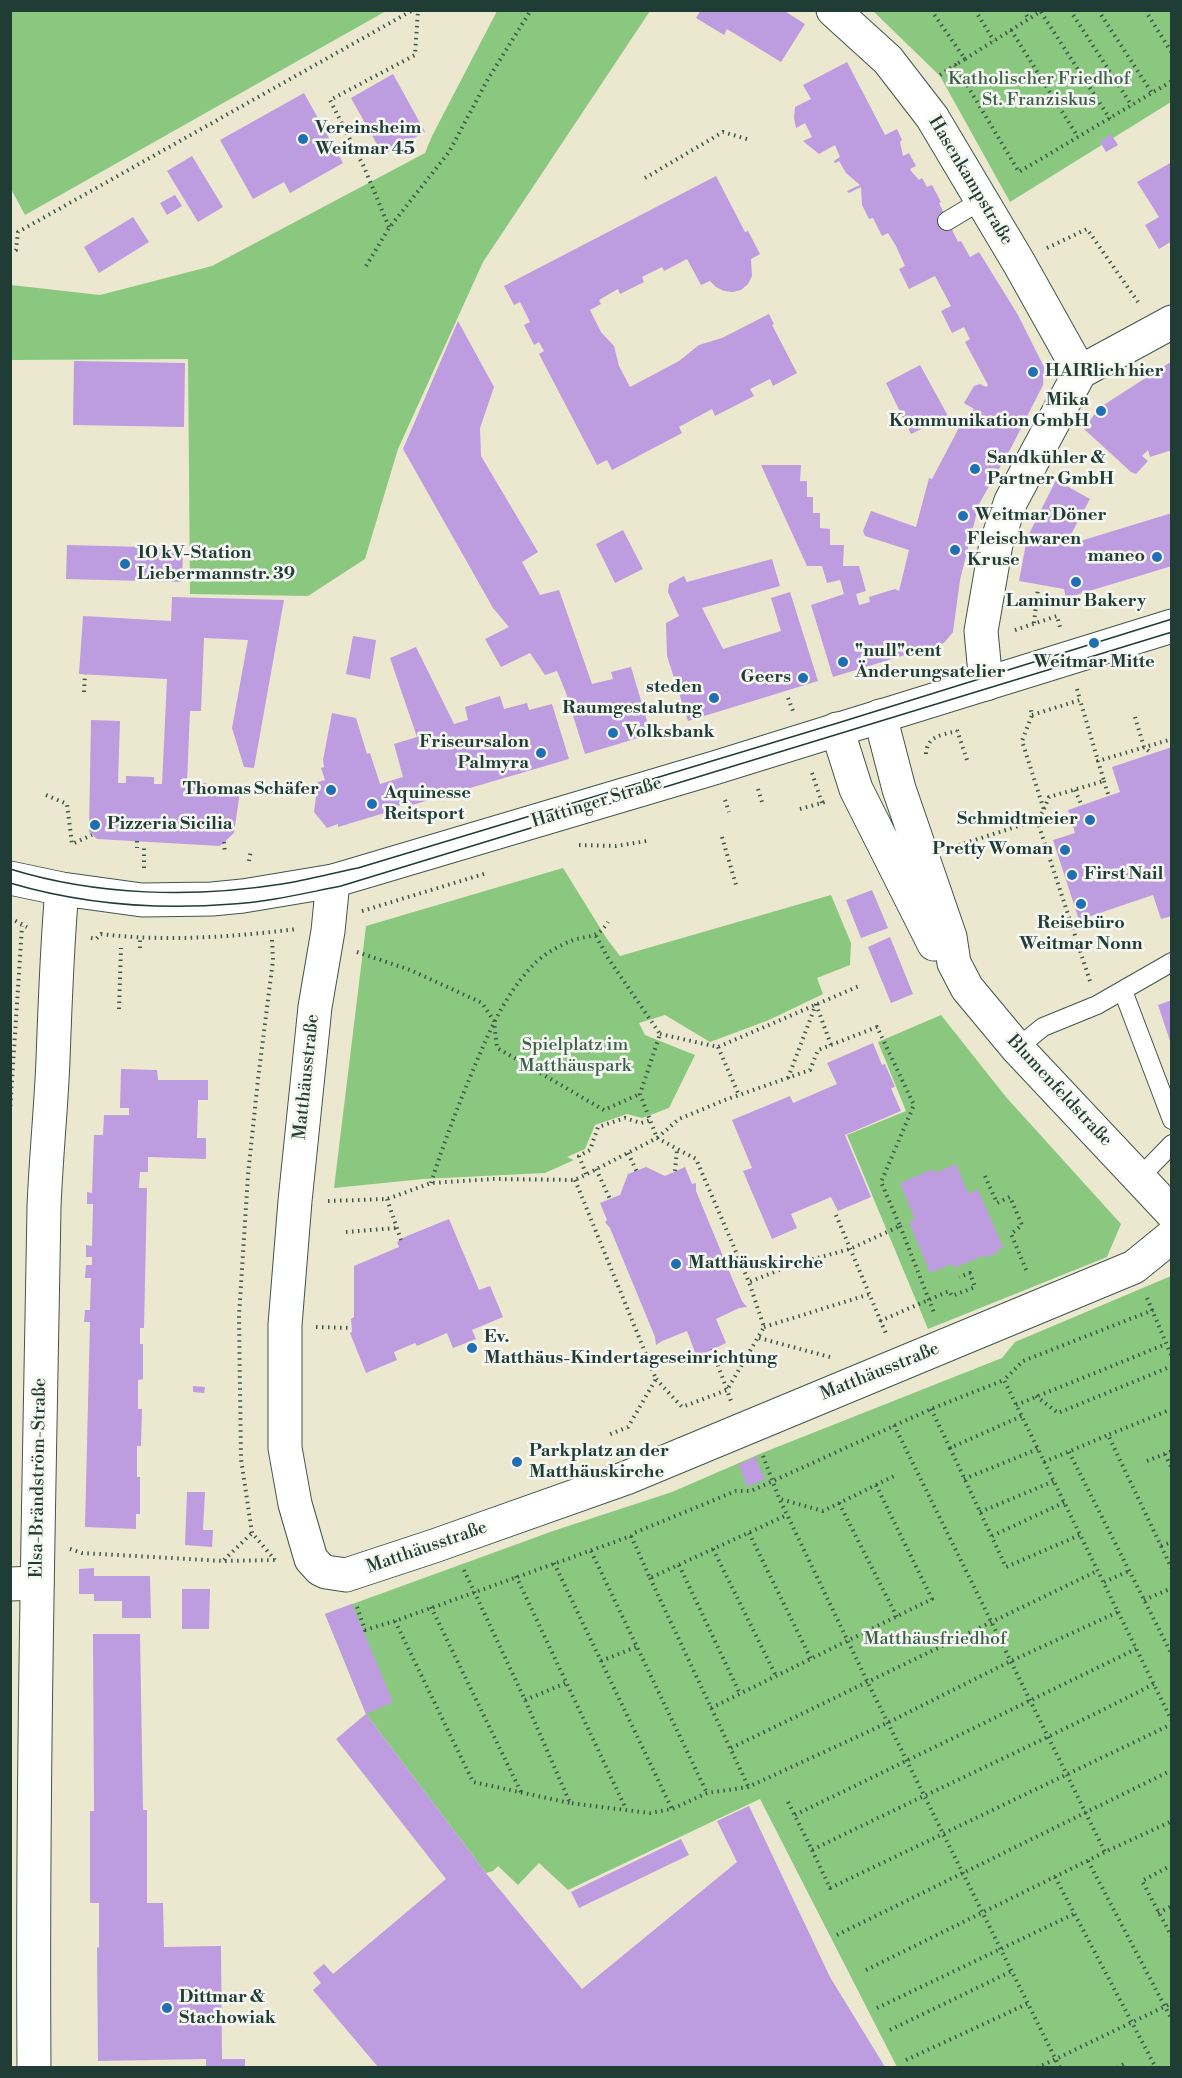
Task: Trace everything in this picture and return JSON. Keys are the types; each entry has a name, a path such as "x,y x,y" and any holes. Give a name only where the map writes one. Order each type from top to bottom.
{"street":[{"name":"Hasenkampstraße","path":"833,10 888,60 932,117 1080,372"},
{"path":"986,684 981,631 996,544 1011,501 1080,372 1172,322"},
{"name":"Hattinger Straße","path":"10,878 62,889 142,900 212,899 270,893 333,881 590,805 1172,626"},
{"name":"Blumenfeldstraße","path":"880,716 899,789 950,937 954,963 967,988 1017,1048 1172,1213"},
{"name":"Blumenfeldstraße","path":"837,729 856,789 937,951 954,963"},
{"name":"Matthäusstraße","path":"333,881 328,931 315,1007 294,1201 285,1325 285,1448 295,1504 310,1559 326,1572 346,1575 626,1478 1134,1267 1172,1236"},
{"name":"Elsa-Brändström-Straße","path":"34,2067 33,1929 24,1584 38,1538 46,1153 62,889"}],"lane":[{"path":"947,221 982,200"},
{"path":"1017,1048 1043,1027 1097,1005 1172,962"},
{"path":"1124,991 1172,1120"},
{"path":"1139,1178 1172,1144"}],"path":[{"path":"10,253 15,250 18,232 413,10"},
{"path":"389,228 364,167 330,100 415,55 418,10"},
{"path":"366,266 389,228 449,152 489,79 531,10"},
{"path":"931,10 965,59"},
{"path":"975,10 994,40"},
{"path":"1023,10 1029,19"},
{"path":"1070,10 1132,106"},
{"path":"1098,10 1152,93"},
{"path":"1145,10 1172,53"},
{"path":"914,92 1042,11 1110,119"},
{"path":"1011,30 1078,137"},
{"path":"956,65 1019,172 1172,81"},
{"path":"645,178 723,132 750,140"},
{"path":"1042,250 1087,229 1140,304"},
{"path":"1038,588 1034,623 1057,616 1062,633"},
{"path":"84,692 86,674"},
{"path":"1077,688 1109,797"},
{"path":"1032,715 1080,700"},
{"path":"1030,707 1032,715 1022,741 1044,810"},
{"path":"1135,717 1144,747 1152,754"},
{"path":"926,755 927,744 932,738 957,730 967,760"},
{"path":"1098,761 1172,740"},
{"path":"948,849 1037,820 1049,797 1104,781"},
{"path":"816,787 822,803"},
{"path":"1075,789 1082,806"},
{"path":"46,795 67,804 72,844 92,835"},
{"path":"800,809 831,800"},
{"path":"1037,820 1097,1005"},
{"path":"722,837 736,885"},
{"path":"570,846 616,846 647,840"},
{"path":"137,841 137,848"},
{"path":"224,842 225,853"},
{"path":"143,874 144,848"},
{"path":"1054,868 1062,866"},
{"path":"10,918 22,922 10,1112"},
{"path":"431,1183 451,1120 494,1021 515,988 535,962 573,940 596,936 608,922"},
{"path":"96,939 101,934 140,939 250,934 307,927"},
{"path":"140,948 141,932"},
{"path":"596,936 608,958 660,1034 718,1047 859,986"},
{"path":"38,1538 82,1553 224,1561 275,1560 252,1533 241,1460 239,1316 248,1175 273,960 272,940"},
{"path":"119,1009 121,948"},
{"path":"362,954 411,970 482,1003 494,1021 497,1048 604,1110 640,1094"},
{"path":"816,1004 831,1045"},
{"path":"788,1078 816,1004"},
{"path":"294,1201 387,1198 431,1183 494,1179 575,1180 657,1138 679,1119 810,1070 818,1050 877,1027 914,1105 881,1182 947,1344"},
{"path":"575,1180 656,1379 682,1407 727,1390 764,1327 749,1282 696,1159 657,1138 640,1094 660,1034"},
{"path":"718,1047 739,1095"},
{"path":"586,1174 579,1156 590,1150 598,1127 625,1118 641,1123 651,1120"},
{"path":"675,1171 677,1149"},
{"path":"628,1153 637,1172"},
{"path":"596,1169 610,1199"},
{"path":"985,1176 997,1203 1010,1197 1022,1225 1011,1234 1042,1305"},
{"path":"387,1198 401,1240"},
{"path":"759,1338 890,1368 880,1321 836,1215"},
{"path":"749,1282 792,1265 850,1249 900,1226"},
{"path":"346,1232 396,1228"},
{"path":"1134,1267 1172,1357"},
{"path":"880,1321 949,1290 952,1296 975,1287 970,1273 959,1277"},
{"path":"764,1327 870,1294"},
{"path":"346,1575 365,1630 395,1621 631,1536 736,1491 751,1491 894,1425 1004,1380 1023,1360 1152,1310"},
{"path":"1016,1405 1166,1344"},
{"path":"712,1350 743,1429"},
{"path":"1036,1396 1058,1413 1172,1366"},
{"path":"608,1434 628,1427 656,1379"},
{"path":"788,1802 830,1888 1172,1722 1004,1380"},
{"path":"931,1409 1006,1567 1080,1535"},
{"path":"1044,1462 1172,1409"},
{"path":"950,1448 1022,1416"},
{"path":"894,1425 1105,1852"},
{"path":"1108,1436 1172,1569"},
{"path":"964,1479 1038,1449"},
{"path":"1147,1461 1172,1451"},
{"path":"1069,1452 1172,1654"},
{"path":"1165,1454 1172,1469"},
{"path":"779,1498 823,1511 896,1475"},
{"path":"980,1512 1054,1481"},
{"path":"772,1482 887,1723 1060,2067"},
{"path":"711,1708 932,1599 876,1485"},
{"path":"992,1536 1065,1502"},
{"path":"840,1503 897,1617"},
{"path":"650,1578 787,1515"},
{"path":"224,1561 252,1533"},
{"path":"748,1533 811,1659"},
{"path":"631,1536 748,1786"},
{"path":"453,1539 461,1564 570,1803"},
{"path":"1161,1546 1172,1542"},
{"path":"713,1549 776,1676"},
{"path":"591,1551 707,1793"},
{"path":"554,1563 672,1809"},
{"path":"679,1565 740,1694"},
{"path":"731,1748 1098,1571"},
{"path":"1104,1582 1129,1571"},
{"path":"516,1576 627,1810"},
{"path":"1144,1600 1172,1588"},
{"path":"431,1608 521,1793"},
{"path":"395,1621 473,1782 570,1803 650,1813 672,1809 707,1793 748,1786 887,1723 1011,1661 1118,1612"},
{"path":"601,1661 636,1647"},
{"path":"795,1815 1136,1649"},
{"path":"525,1700 566,1683"},
{"path":"812,1850 1048,1738 1154,1684"},
{"path":"837,1935 1172,1770"},
{"path":"866,1970 1172,1821"},
{"path":"1088,1861 1172,2020"},
{"path":"1172,1865 1142,1881 1172,1937"},
{"path":"1055,1876 1156,2067"},
{"path":"1158,1913 1172,1906"},
{"path":"877,2008 1076,1913"},
{"path":"890,2030 1012,1971"},
{"path":"906,2060 1029,2003"},
{"path":"1037,2067 1172,2004"},
{"path":"1117,2067 1124,2064 1126,2067"}],"green space":[{"path":"10,11 386,11 25,215 11,189"},
{"path":"497,11 650,11 483,262 398,449 365,559 308,596 190,594 188,359 11,360 11,285 100,295 212,266 425,153"},
{"name":"Katholischer Friedhof St. Franziskus","path":"873,11 1171,11 1171,102 1010,202 940,76"},
{"name":"Spielplatz im Matthäuspark","path":"563,868 620,956 831,895 851,943 850,965 817,978 823,994 769,1020 710,1042 665,1015 639,1023 645,1035 695,1055 669,1108 642,1118 627,1114 595,1125 585,1149 567,1157 574,1160 545,1173 423,1179 334,1188 366,926"},
{"path":"941,1015 1006,1097 1121,1224 1107,1257 928,1329 847,1135 906,1111 878,1042"},
{"name":"Matthäusfriedhof","path":"1171,1276 1171,2067 897,2067 760,1799 568,1890 539,1863 518,1885 498,1866 486,1873 366,1714 325,1614 553,1531 672,1492 762,1453 1002,1358 1015,1342"}],"building":[{"path":"701,10 783,10 805,24 781,62 727,29 724,35 696,18"},
{"path":"847,62 885,135 897,129 902,140 900,142 903,156 909,153 916,166 910,169 911,171 919,180 922,178 927,187 932,185 958,242 961,241 970,257 979,252 1018,315 1044,367 1043,385 979,504 960,580 953,632 944,643 833,677 811,605 844,594 840,580 827,583 822,566 807,566 761,465 801,465 800,481 807,481 807,497 813,497 813,513 820,513 820,528 830,529 830,545 844,545 843,566 859,566 866,591 856,594 859,605 870,602 869,597 895,589 899,591 909,550 865,536 863,531 871,511 916,527 929,478 932,479 963,420 966,422 974,409 964,403 974,386 980,384 986,387 988,385 965,342 970,339 964,327 952,333 941,311 951,306 935,276 909,289 899,269 905,266 896,246 888,233 882,236 873,218 869,219 862,205 861,187 849,193 847,191 860,185 846,173 839,161 835,163 834,161 840,157 835,145 819,154 803,141 812,137 805,123 796,128 795,107 811,99 803,85"},
{"path":"393,74 425,132 383,155 351,98"},
{"name":"Vereinsheim Weitmar 45","path":"304,93 343,163 290,193 284,182 253,199 220,140"},
{"path":"1111,134 1118,145 1106,152 1100,142"},
{"path":"192,156 223,207 198,222 167,171"},
{"path":"1172,162 1172,241 1159,249 1145,225 1159,217 1137,182"},
{"path":"716,176 745,232 748,231 760,254 751,259 752,276 748,284 741,290 733,292 724,291 710,281 701,285 687,259 664,271 662,267 642,277 644,282 620,294 618,289 599,300 601,304 590,310 601,332 614,346 619,366 630,387 679,361 699,345 722,338 769,314 774,324 772,325 797,373 773,386 770,379 750,389 754,396 715,416 712,409 679,427 682,433 612,470 607,460 597,465 539,354 544,351 539,342 534,345 524,325 530,322 520,302 514,305 504,286"},
{"path":"175,195 182,206 167,215 160,203"},
{"path":"133,217 149,242 99,273 84,247"},
{"path":"458,321 494,387 480,428 481,456 538,552 522,562 540,595 559,590 592,684 613,679 611,672 631,667 651,734 585,754 557,671 545,675 530,653 501,667 485,639 509,627 493,608 403,449"},
{"path":"74,361 185,363 184,427 73,425"},
{"path":"1172,361 1172,450 1150,457 1148,450 1142,456 1148,461 1136,474 1084,429 1099,408"},
{"path":"920,365 948,416 911,434 886,383"},
{"path":"1056,480 1090,499 1068,540 1077,542 1172,513 1172,566 1066,598 1064,589 1019,581 1028,533"},
{"path":"623,530 643,569 615,583 596,544"},
{"name":"10 kV-Station Liebermannstr. 39","path":"67,545 183,548 182,582 66,579"},
{"path":"772,559 780,586 702,608 723,649 781,631 771,598 790,592 818,681 688,721 667,656 666,623 679,616 668,592 669,584 684,576 687,582"},
{"path":"172,597 284,600 254,768 244,767 232,728 248,640 204,638 201,711 190,711 187,782 206,783 206,790 240,792 234,833 220,846 97,839 89,832 91,720 120,721 118,783 126,783 126,776 154,777 154,784 162,784 167,679 79,674 83,616 171,621"},
{"path":"353,636 376,640 370,679 346,674"},
{"path":"416,647 454,724 468,720 465,707 500,696 504,709 527,703 529,710 552,704 569,759 412,805 411,802 387,809 388,812 338,827 338,824 327,828 314,812 318,782 325,780 321,768 324,767 323,760 332,713 356,718 367,754 370,753 380,784 403,777 394,744 417,737 390,658"},
{"path":"1172,747 1172,916 1161,919 1153,895 1079,920 1053,840 1075,833 1068,810 1120,792 1112,767"},
{"path":"872,890 888,928 861,938 846,900"},
{"path":"890,937 913,994 891,1003 868,947"},
{"path":"1172,1000 1172,1044 1171,1044 1158,1005"},
{"path":"873,1043 895,1087 891,1088 901,1111 845,1135 871,1197 838,1211 831,1197 791,1214 797,1228 772,1239 743,1171 752,1168 732,1120 790,1096 793,1103 837,1084 827,1063"},
{"path":"121,1069 157,1070 158,1080 208,1080 208,1100 198,1100 197,1138 206,1138 206,1159 148,1157 148,1172 140,1172 139,1188 147,1188 144,1328 140,1328 140,1344 143,1344 143,1379 138,1380 138,1409 142,1409 141,1446 137,1446 140,1514 136,1514 136,1529 85,1527 90,1322 84,1322 85,1310 90,1310 91,1278 85,1278 86,1265 92,1265 92,1257 86,1257 86,1245 92,1246 93,1204 87,1204 87,1192 92,1193 94,1135 103,1135 104,1115 129,1115 129,1108 120,1108"},
{"path":"956,1164 968,1193 978,1190 1003,1247 998,1249 999,1252 985,1258 985,1255 954,1268 952,1264 930,1273 909,1222 915,1220 900,1183 933,1169 935,1173"},
{"name":"Matthäuskirche","path":"646,1167 665,1176 685,1167 692,1184 696,1183 696,1191 742,1301 747,1307 739,1308 716,1319 726,1343 703,1354 696,1355 687,1331 656,1345 655,1337 610,1228 605,1222 607,1220 600,1203 620,1195 628,1174"},
{"path":"449,1219 479,1290 490,1286 503,1317 472,1330 476,1339 453,1348 447,1333 417,1346 415,1343 394,1352 397,1360 366,1373 350,1333 352,1332 351,1319 354,1317 354,1266 399,1247 397,1242 407,1236"},
{"path":"193,1386 205,1387 204,1393 193,1392"},
{"path":"756,1456 765,1479 747,1487 738,1463 741,1464"},
{"path":"187,1492 205,1492 203,1530 213,1530 212,1547 185,1545"},
{"path":"94,1568 94,1576 150,1576 151,1618 122,1618 122,1601 94,1601 94,1594 79,1594 79,1569"},
{"path":"182,1589 210,1589 209,1629 182,1629"},
{"path":"352,1604 393,1702 366,1714 325,1614"},
{"path":"93,1634 140,1634 143,1810 147,1810 147,1903 163,1903 164,1947 221,1946 222,2059 245,2059 245,2067 206,2067 206,2059 98,2061 99,1903 90,1903 90,1811 94,1811"},
{"path":"366,1714 486,1873 582,1989 737,1862 717,1821 749,1806 830,1977 885,2067 378,2067 313,1990 321,1983 313,1973 324,1964 333,1974 446,1879 336,1739"},
{"path":"681,1839 689,1855 579,1908 571,1892"}],"tram line":[{"path":"10,869 77,885 180,893 282,884 358,868 1172,619"},
{"path":"10,883 64,896 149,906 246,903 341,886 1172,632"}],"place":[{"name":"Vereinsheim Weitmar 45","path":"303,139"},
{"name":"HAIRlich hier","path":"1033,372"},
{"name":"Mika Kommunikation GmbH","path":"1101,411"},
{"name":"Sandkühler & Partner GmbH","path":"975,469"},
{"name":"Weitmar Döner","path":"963,516"},
{"name":"Fleischwaren Kruse","path":"955,550"},
{"name":"maneo","path":"1157,557"},
{"name":"10 kV-Station Liebermannstr. 39","path":"125,564"},
{"name":"Laminur Bakery","path":"1076,582"},
{"name":"Weitmar Mitte","path":"1094,643"},
{"name":"\"null\"cent Änderungsatelier","path":"843,662"},
{"name":"Geers","path":"803,678"},
{"name":"steden Raumgestalutng","path":"714,698"},
{"name":"Volksbank","path":"613,733"},
{"name":"Friseursalon Palmyra","path":"541,753"},
{"name":"Thomas Schäfer","path":"331,790"},
{"name":"Aquinesse Reitsport","path":"372,804"},
{"name":"Schmidtmeier","path":"1090,820"},
{"name":"Pizzeria Sicilia","path":"95,825"},
{"name":"Pretty Woman","path":"1065,850"},
{"name":"First Nail","path":"1072,875"},
{"name":"Reisebüro Weitmar Nonn","path":"1081,904"},
{"name":"Matthäuskirche","path":"676,1264"},
{"name":"Ev. Matthäus-Kindertageseinrichtung","path":"472,1348"},
{"name":"Parkplatz an der Matthäuskirche","path":"517,1462"},
{"name":"Dittmar & Stachowiak","path":"167,2008"}]}
